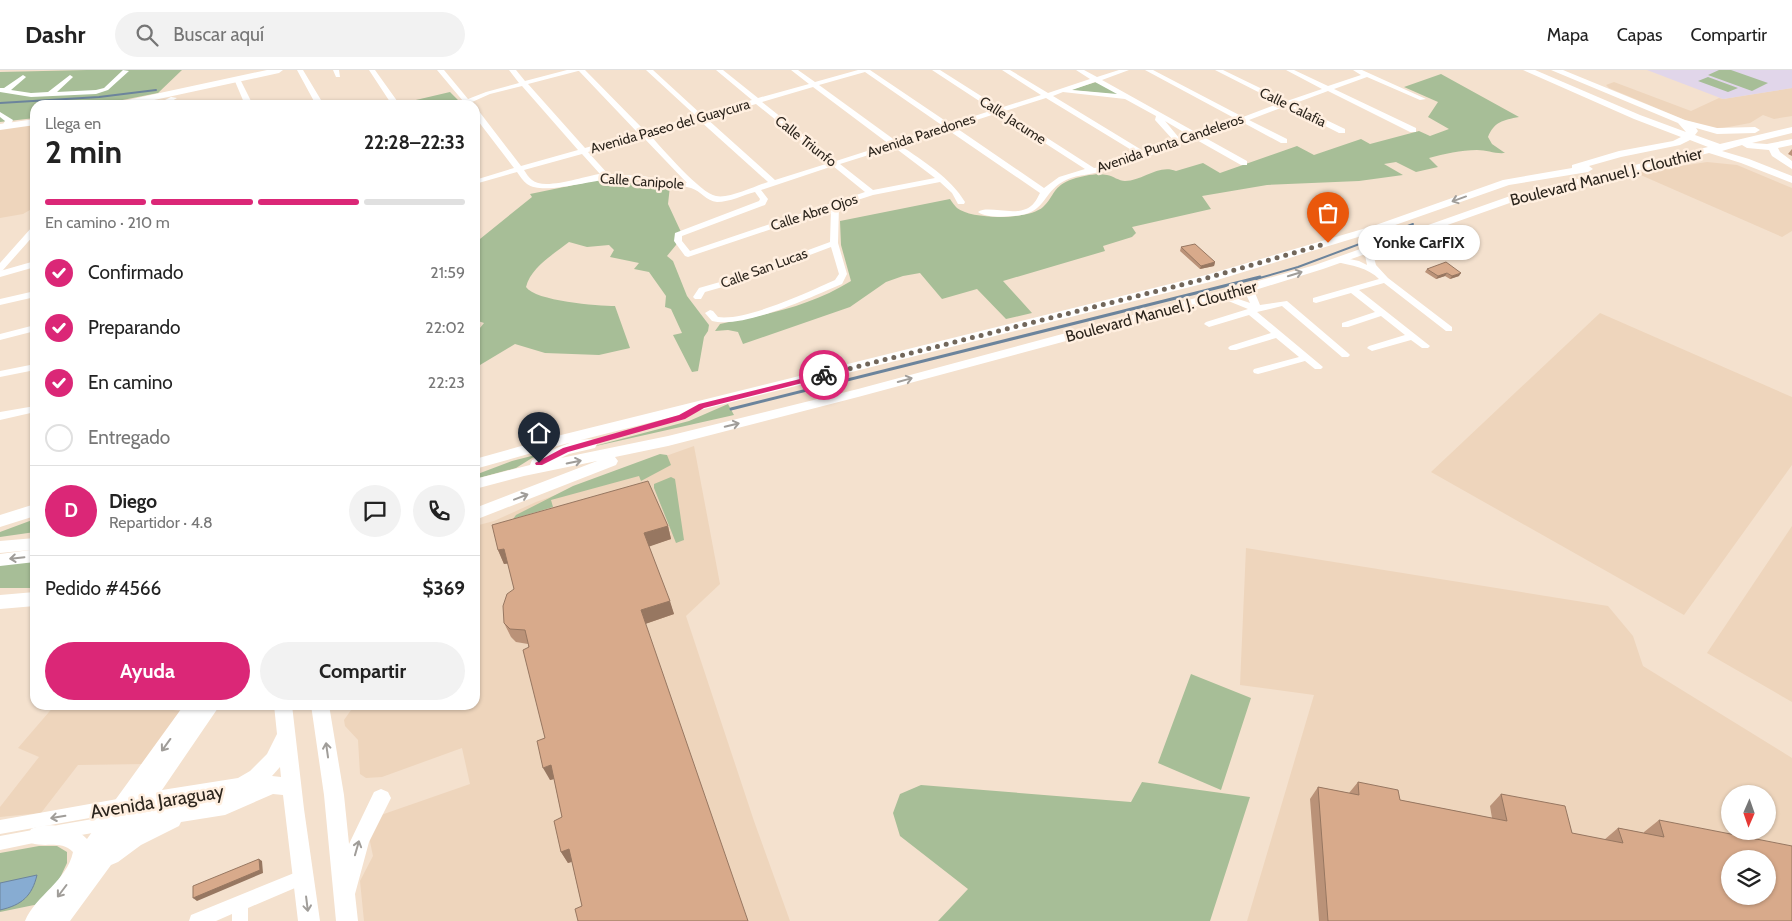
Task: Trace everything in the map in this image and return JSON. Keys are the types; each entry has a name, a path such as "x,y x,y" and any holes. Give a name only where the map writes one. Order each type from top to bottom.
{"main road":[{"path":"173,99 237,79 278,70"},
{"path":"1527,70 1654,124 1792,168"},
{"path":"1536,70 1563,79"},
{"path":"1546,70 1594,94 1792,174"},
{"path":"1555,70 1681,121 1717,131 1755,130"},
{"path":"1681,121 1755,168"},
{"name":"Boulevard Manuel J. Clouthier","path":"480,483 524,471 645,447 858,393 1221,296 1340,260 1517,197 1633,166 1675,158 1755,130 1792,122"},
{"path":"3,126 30,123"},
{"path":"1654,124 1664,135 1664,139 1659,142"},
{"name":"Boulevard Manuel J. Clouthier","path":"480,463 553,442 1210,278 1377,228 1507,182 1584,170 1792,130"},
{"path":"1718,144 1792,137"},
{"path":"1507,182 1540,169 1593,155 1659,142 1772,146 1792,142"},
{"path":"1446,223 1452,215 1460,210 1518,188 1551,179 1590,162 1676,143"},
{"path":"1718,144 1792,180"},
{"path":"1772,146 1776,154 1792,168"},
{"path":"1675,158 1720,159 1755,168 1792,184"},
{"name":"Boulevard Manuel J. Clouthier","path":"480,493 500,485 565,450 682,417 702,406"},
{"path":"480,512 645,447"},
{"path":"2,524 30,513"},
{"path":"0,547 30,544"},
{"path":"0,560 30,557"},
{"path":"0,602 30,599"},
{"path":"85,871 126,812 191,710"},
{"path":"56,921 110,823 142,803 207,710"},
{"path":"284,710 309,921"},
{"path":"321,710 334,795 347,921"},
{"name":"Avenida Jaraguay","path":"126,812 205,809 225,806 250,788 272,764 281,748 286,732"},
{"name":"Avenida Jaraguay","path":"142,803 272,785 292,787"},
{"path":"345,895 360,840 381,798"},
{"path":"36,921 60,894 85,871 119,848 154,826 205,809"},
{"path":"38,836 65,836 77,841 83,850 85,871"}],"street":[{"path":"300,70 317,100"},
{"path":"372,70 393,100"},
{"path":"440,70 465,100"},
{"path":"512,70 606,176"},
{"path":"473,100 488,92 575,70"},
{"path":"581,70 695,186"},
{"path":"650,70 773,183"},
{"name":"Calle Triunfo","path":"719,70 756,102 871,193"},
{"path":"794,70 942,179 955,192 961,202"},
{"path":"866,70 1044,192"},
{"name":"Avenida Paseo del Guaycura","path":"480,181 866,70"},
{"name":"Calle Jacume","path":"934,70 1092,170"},
{"path":"1005,70 1145,154"},
{"path":"1079,70 1244,163"},
{"name":"Avenida Paredones","path":"695,186 708,197 715,200 727,198 1126,70"},
{"path":"1148,70 1284,141"},
{"name":"Calle Calafia","path":"1218,70 1342,131"},
{"path":"1289,70 1413,130"},
{"path":"1356,70 1422,99"},
{"path":"3,90 16,94 102,91 126,72"},
{"name":"Avenida Punta Candeleros","path":"982,212 1003,214 1026,212 1037,206 1044,192 1066,178 1092,170 1103,169 1198,137 1242,119 1367,75"},
{"path":"3,90 23,77"},
{"path":"50,94 70,78"},
{"path":"237,79 247,100"},
{"path":"1062,90 1129,98"},
{"path":"1150,109 1180,143"},
{"path":"0,114 9,120 3,126"},
{"name":"Calle Canipole","path":"480,118 529,182 535,186 550,186 606,176 695,186"},
{"name":"Calle Abre Ojos","path":"756,188 764,199 762,203 681,232 677,237 678,241 688,254 871,193 942,179"},
{"path":"710,313 714,319 718,320 783,306 839,282 843,274 834,243 835,205"},
{"path":"0,268 30,235"},
{"name":"Calle San Lucas","path":"698,297 702,290 730,282 834,243"},
{"path":"1368,250 1372,266 1383,278"},
{"path":"1340,260 1356,263 1383,278 1449,329"},
{"path":"0,274 30,265"},
{"path":"1316,300 1353,290 1383,278"},
{"path":"1248,288 1254,310"},
{"path":"1353,290 1425,346"},
{"path":"0,302 30,295"},
{"path":"1221,296 1254,310 1278,334 1318,367"},
{"path":"1209,324 1284,303 1345,355"},
{"path":"1345,326 1382,313"},
{"path":"0,337 30,329"},
{"path":"1233,348 1278,334"},
{"path":"1372,348 1412,336"},
{"path":"1258,371 1306,358"},
{"path":"0,374 30,367"},
{"path":"0,416 30,410"},
{"name":"Avenida Jaraguay","path":"0,827 126,812"},
{"name":"Avenida Jaraguay","path":"0,843 110,823"},
{"path":"197,921 304,877"},
{"path":"240,903 240,921"}],"shaded area":[{"path":"1647,70 1792,70 1792,88 1723,99"},
{"path":"1614,82 1691,111 1719,98 1723,99 1792,88 1792,116 1774,119 1763,115 1750,123 1712,128 1685,120 1609,88 1606,85"},
{"path":"30,125 30,210 23,214 0,218 0,128"},
{"path":"1707,162 1737,165 1792,188 1792,231 1782,237 1636,173"},
{"path":"1600,313 1792,397 1792,465 1684,615 1431,472"},
{"path":"694,446 720,584 686,616 754,821 790,921 364,921 360,881 373,856 368,832 381,815 470,784 462,748 382,777 366,778 360,774 358,740 345,726 344,720 351,710 480,710 480,525 494,521 536,502"},
{"path":"1792,526 1792,702 1707,653"},
{"path":"1246,548 1608,606 1633,636 1643,666 1792,758 1792,921 1247,921 1314,695 1240,685"},
{"path":"51,710 181,711 146,764 78,765 41,813 0,817 0,807 39,757 18,748"}],"green space":[{"path":"182,70 158,93 122,100 30,100 30,119 0,122 0,72"},
{"path":"1719,70 1731,70 1768,83 1752,91 1708,75"},
{"path":"1441,74 1519,117 1500,122 1493,128 1488,137 1492,144 1505,153 1477,150 1459,151 1429,158 1438,167 1416,172 1396,162 1384,164 1403,175 1359,181 1267,185 1202,196 1211,209 1132,227 1136,233 1132,237 1103,246 1105,251 1003,281 1032,313 1006,319 977,289 942,299 920,273 886,282 850,307 743,344 738,332 728,330 715,331 720,324 771,313 803,303 835,290 851,281 841,245 840,221 950,199 957,208 975,215 1014,216 1036,211 1047,203 1061,185 1085,176 1103,174 1123,181 1132,180 1157,171 1169,169 1176,171 1203,163 1220,173 1297,146 1314,155 1361,139 1370,144 1419,131 1430,136 1449,129 1428,117 1438,102 1404,87"},
{"path":"1708,77 1738,88 1728,92 1698,81"},
{"path":"1096,82 1121,95 1070,90"},
{"path":"450,92 458,100 416,100"},
{"path":"598,180 670,186 668,204 681,232 676,245 667,256 673,261 687,296 709,325 704,337 698,371 692,372 673,335 682,333 671,309 665,307 666,296 649,272 634,269 639,263 610,257 614,250 609,245 587,247 569,242 538,267 526,287 541,296 554,299 582,304 615,306 630,348 599,355 545,353 515,344 480,365 480,328 484,323 480,322 480,239 532,197 530,194"},
{"path":"728,404 734,415 587,448 689,421"},
{"path":"551,451 532,458 516,468 480,478 480,473 512,461"},
{"path":"660,454 667,455 671,465 641,481 639,476 551,500 553,507 513,519 516,515 573,486"},
{"path":"671,477 675,479 684,540 676,543 654,488 654,484"},
{"path":"30,521 30,533 0,537 0,532"},
{"path":"30,561 30,588 0,588 0,565"},
{"path":"1191,674 1251,698 1221,790 1158,763"},
{"path":"1142,782 1250,797 1210,921 938,921 968,889 900,836 893,813 900,794 921,785 1131,802"},
{"path":"39,846 57,846 67,852 67,863 59,880 39,904 0,912 0,853"}],"water":[{"path":"37,875 32,889 25,898 8,908 0,910 0,883"}],"building":[{"path":"1195,244 1215,262 1201,266 1181,247"},
{"path":"1446,262 1461,273 1452,276 1447,273 1438,276 1427,269"},
{"path":"648,481 668,526 644,533 670,601 641,610 748,921 578,921 575,909 582,906 569,849 561,852 554,821 562,817 551,765 543,768 537,741 545,738 523,650 529,647 525,630 510,629 504,623 503,606 507,594 514,589 504,549 498,550 492,525"},
{"path":"1358,782 1398,790 1400,800 1507,821 1501,794 1565,806 1572,833 1623,843 1618,828 1664,837 1659,820 1721,832 1721,840 1761,840 1792,846 1792,921 1328,921 1318,787 1359,795"},
{"path":"259,859 260,870 193,898 193,886"}],"waterway":[{"path":"50,100 99,97 156,90"},
{"path":"0,103 30,101"},
{"path":"1256,279 1298,267 1413,224"},
{"path":"731,409 1260,277"}],"way so far":[{"path":"824,375 1193,282 1328,243"}],"place":[{"name":"Yonke CarFIX","path":"1328,243"}],"route":[{"path":"539,463 565,450 682,417 702,406 824,375"}]}
